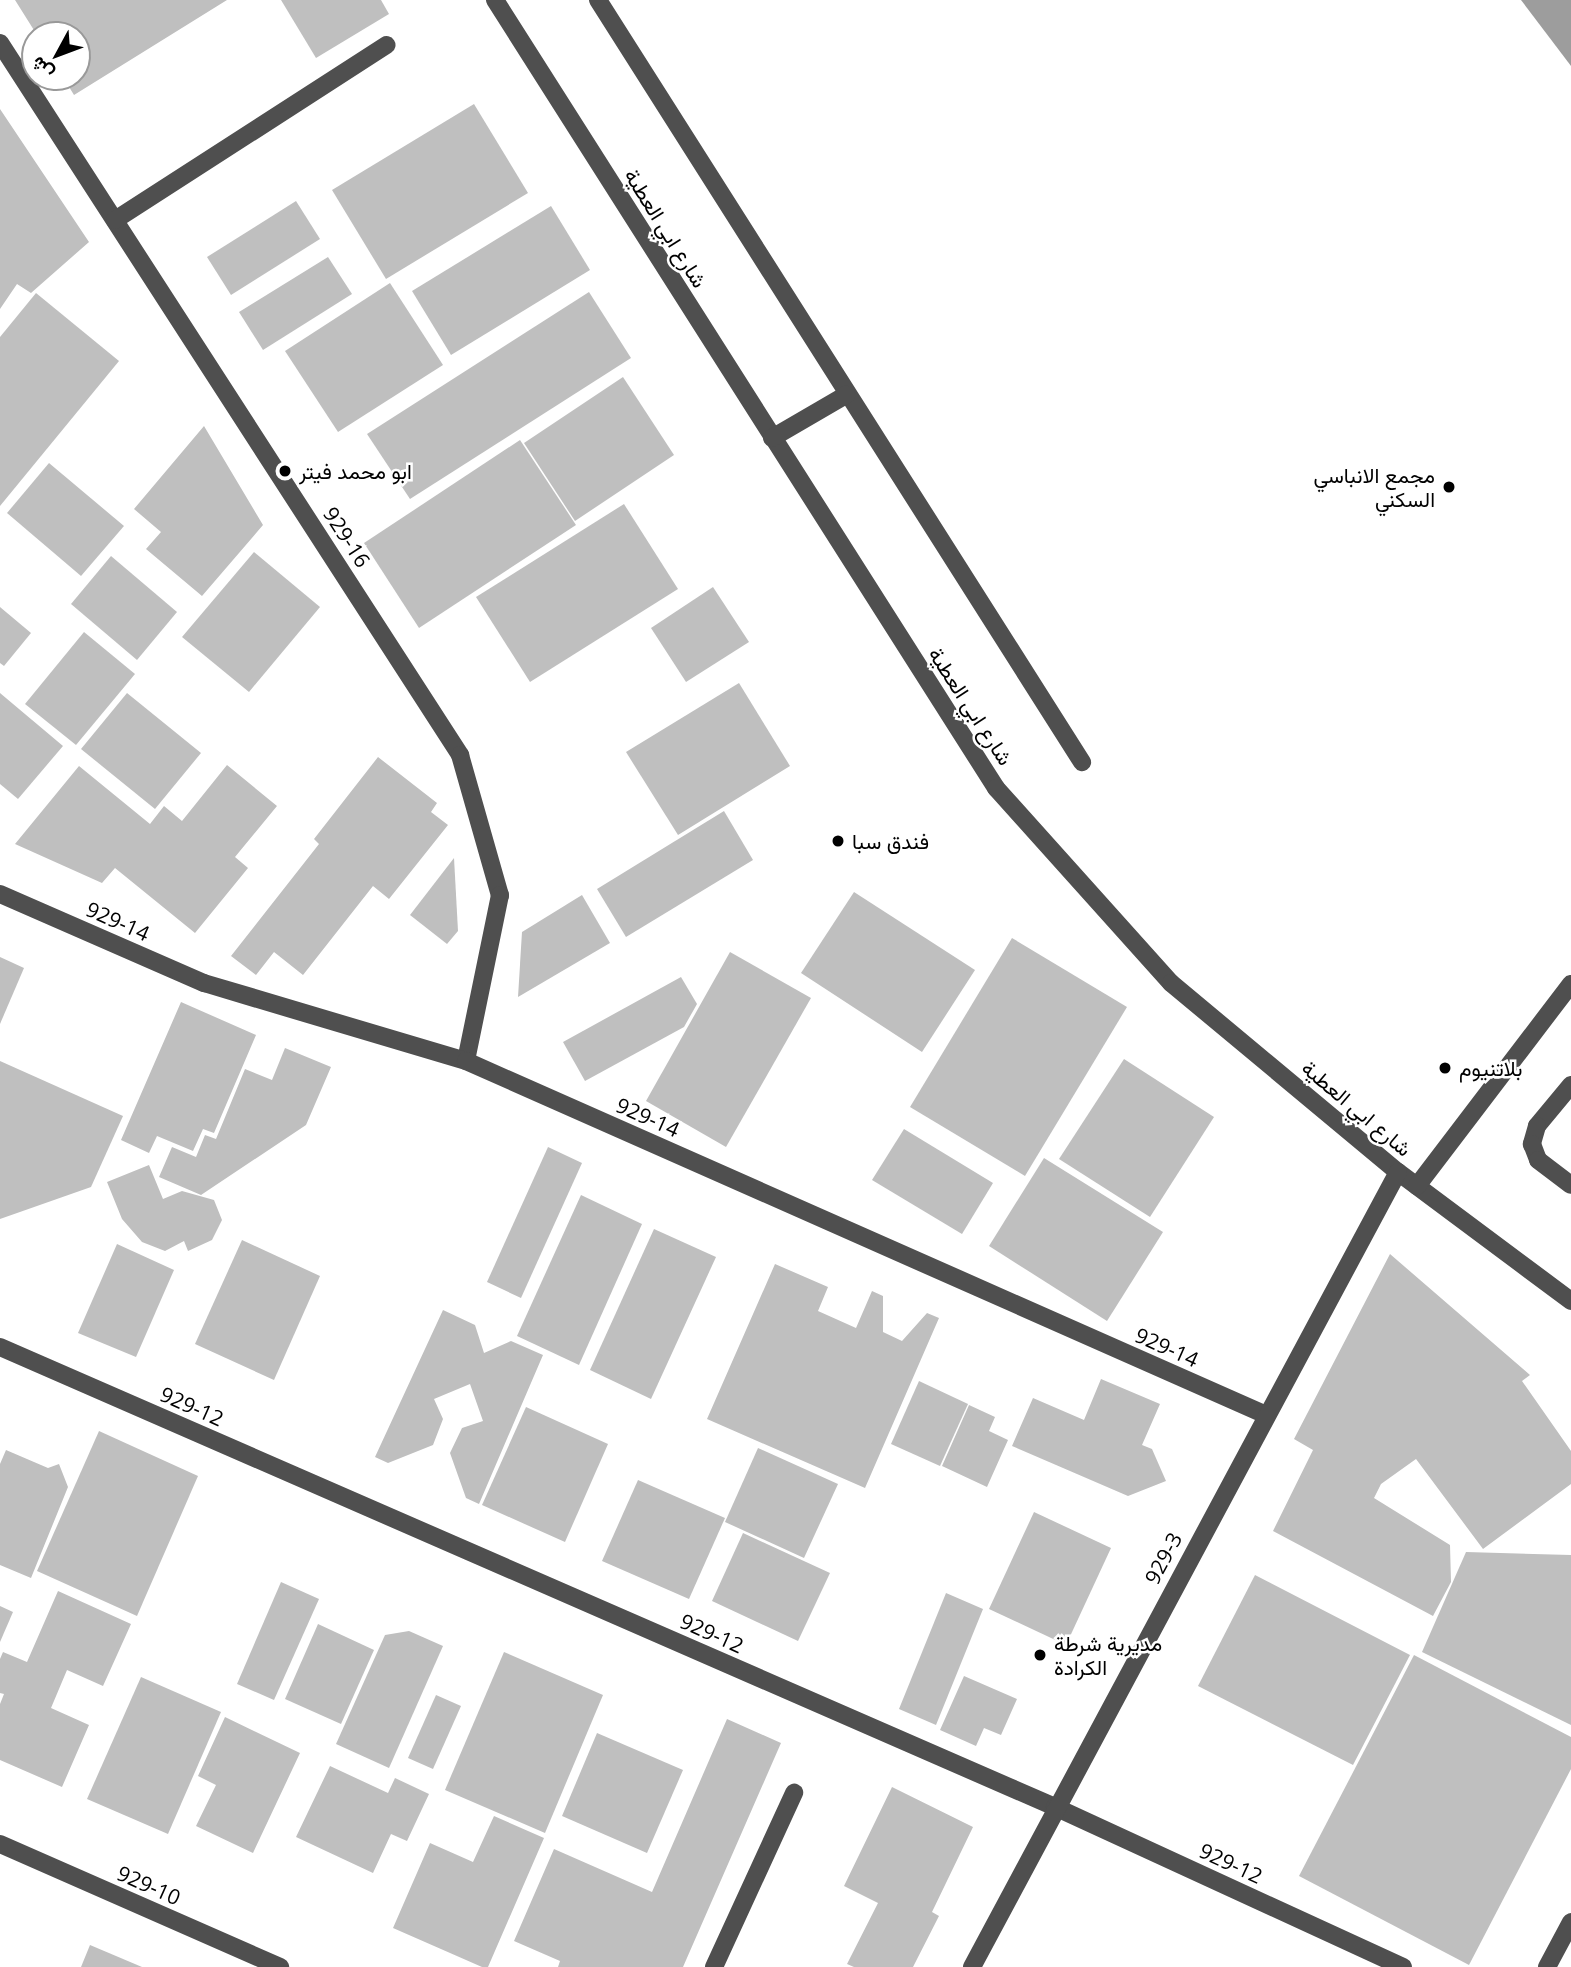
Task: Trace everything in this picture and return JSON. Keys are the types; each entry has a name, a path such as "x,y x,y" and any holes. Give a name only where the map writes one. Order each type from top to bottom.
{"street":[{"name":"شارع ابي العطية","path":"495,0 996,788 1171,983 1398,1172 1570,1301"},
{"path":"598,0 846,395 1082,762"},
{"name":"929-16","path":"0,43 460,755 500,895 466,1062"},
{"path":"115,220 387,45"},
{"path":"772,438 846,395"},
{"name":"929-14","path":"0,894 204,983 466,1062 1266,1415"},
{"path":"1418,1186 1571,984"},
{"path":"1571,1085 1536,1126 1532,1144 1538,1160 1571,1185"},
{"name":"929-3","path":"972,1967 1055,1807 1398,1172"},
{"name":"929-12","path":"0,1348 1055,1807 1403,1967"},
{"path":"714,1967 793,1793"},
{"name":"929-10","path":"0,1844 280,1967"},
{"path":"1547,1967 1571,1922"}],"shaded area":[{"path":"1521,0 1571,0 1571,66"}],"building":[{"path":"15,0 227,0 91,84 91,21 28,21"},
{"path":"281,0 381,0 389,14 316,58"},
{"path":"474,104 528,193 386,279 332,190"},
{"path":"0,109 89,242 31,293 17,284 0,309"},
{"path":"296,201 320,239 231,295 207,257"},
{"path":"551,206 590,270 451,355 412,291"},
{"path":"328,257 352,294 263,350 239,312"},
{"path":"390,283 443,365 338,432 285,351"},
{"path":"589,292 631,358 410,499 367,434"},
{"path":"36,293 119,361 0,506 0,337"},
{"path":"623,377 674,455 575,521 524,443"},
{"path":"204,426 263,525 202,596 146,549 161,532 134,509"},
{"path":"520,440 576,525 419,628 364,543"},
{"path":"49,463 124,526 81,576 7,513"},
{"path":"624,504 678,589 530,682 476,597"},
{"path":"254,552 320,607 249,692 182,637"},
{"path":"111,556 177,612 137,660 71,604"},
{"path":"713,587 749,642 686,682 651,628"},
{"path":"0,607 31,633 4,666 0,663"},
{"path":"84,632 135,674 76,745 25,704"},
{"path":"739,683 790,766 678,835 626,752"},
{"path":"0,693 63,746 18,799 0,784"},
{"path":"127,693 201,753 155,809 81,749"},
{"path":"378,757 437,803 431,812 448,825 389,899 373,886 303,975 274,952 256,975 231,956 319,844 314,839"},
{"path":"227,765 277,806 235,857 248,868 195,933 115,868 102,883 15,844 79,766 150,824 164,806 182,821"},
{"path":"724,811 753,860 626,937 597,889"},
{"path":"454,858 458,931 447,944 410,915"},
{"path":"854,892 975,970 922,1052 801,973"},
{"path":"582,895 610,943 518,997 522,932"},
{"path":"1012,938 1127,1007 1025,1176 910,1107"},
{"path":"730,952 811,998 726,1147 646,1101"},
{"path":"0,957 24,968 0,1024"},
{"path":"681,977 697,1004 684,1027 585,1081 563,1042"},
{"path":"181,1002 256,1035 214,1133 203,1129 193,1151 157,1136 149,1153 121,1140"},
{"path":"285,1048 331,1067 306,1125 201,1195 159,1177 172,1147 196,1157 205,1135 216,1139 245,1069 272,1080"},
{"path":"1124,1059 1214,1117 1150,1217 1059,1159"},
{"path":"0,1061 123,1116 91,1187 0,1219"},
{"path":"904,1129 993,1183 962,1234 872,1180"},
{"path":"548,1147 582,1163 521,1298 487,1282"},
{"path":"1044,1158 1163,1232 1107,1321 989,1246"},
{"path":"149,1165 163,1199 182,1191 214,1200 222,1220 212,1240 188,1251 184,1241 165,1251 142,1242 122,1219 107,1182"},
{"path":"581,1195 642,1224 579,1365 517,1336"},
{"path":"654,1229 716,1257 651,1399 590,1370"},
{"path":"242,1240 320,1276 274,1380 195,1344"},
{"path":"117,1244 174,1270 136,1357 78,1333"},
{"path":"1390,1254 1530,1375 1522,1381 1571,1451 1571,1484 1483,1549 1416,1459 1381,1484 1374,1498 1450,1545 1451,1582 1433,1616 1273,1531 1313,1450 1294,1439"},
{"path":"775,1264 828,1287 818,1311 856,1328 872,1291 883,1296 883,1332 902,1341 927,1313 939,1318 865,1488 707,1419"},
{"path":"443,1310 475,1325 484,1353 511,1341 543,1355 479,1504 466,1498 450,1453 462,1428 483,1421 470,1384 434,1399 443,1419 433,1445 388,1463 375,1457"},
{"path":"1101,1379 1160,1404 1142,1445 1152,1449 1166,1481 1128,1496 1012,1446 1033,1398 1084,1420"},
{"path":"919,1381 968,1404 940,1466 891,1444"},
{"path":"969,1405 995,1417 989,1431 1008,1440 987,1487 942,1466"},
{"path":"526,1407 608,1444 565,1542 482,1505"},
{"path":"99,1431 198,1476 137,1616 37,1571"},
{"path":"758,1448 838,1484 804,1558 725,1522"},
{"path":"6,1450 48,1468 59,1464 68,1487 31,1578 0,1565 0,1464"},
{"path":"638,1480 725,1518 689,1599 602,1561"},
{"path":"1034,1512 1111,1548 1066,1645 989,1609"},
{"path":"743,1533 830,1573 798,1641 712,1601"},
{"path":"1466,1552 1571,1555 1571,1725 1422,1652"},
{"path":"1255,1575 1410,1655 1353,1765 1198,1686"},
{"path":"281,1582 319,1599 274,1700 237,1684"},
{"path":"58,1591 131,1624 103,1686 67,1670 51,1708 89,1725 62,1787 0,1760 0,1704 4,1694 0,1693 0,1659 3,1652 27,1662"},
{"path":"946,1593 983,1609 936,1725 899,1709"},
{"path":"0,1606 13,1612 0,1642"},
{"path":"318,1624 374,1650 341,1724 285,1699"},
{"path":"409,1631 443,1646 389,1768 336,1744 385,1635"},
{"path":"504,1652 603,1695 545,1833 445,1790"},
{"path":"1414,1655 1571,1737 1571,1769 1469,1965 1299,1876"},
{"path":"964,1676 1017,1699 1001,1735 984,1728 976,1746 940,1730"},
{"path":"141,1677 221,1712 168,1834 87,1799"},
{"path":"436,1695 461,1706 433,1769 408,1758"},
{"path":"225,1717 300,1753 253,1853 196,1826 216,1785 198,1776"},
{"path":"727,1719 781,1743 683,1967 558,1967 560,1961 514,1941 554,1849 652,1892"},
{"path":"597,1733 683,1770 647,1853 562,1816"},
{"path":"330,1766 388,1793 395,1778 429,1794 407,1841 391,1834 373,1873 296,1837"},
{"path":"892,1787 973,1827 932,1912 939,1916 913,1967 854,1967 847,1964 878,1903 844,1886"},
{"path":"494,1816 544,1838 488,1967 482,1967 393,1928 430,1843 473,1862"},
{"path":"90,1945 142,1967 81,1967"}],"place":[{"name":"ابو محمد فيتر","path":"285,471"},
{"name":"مجمع الانباسي السكني","path":"1449,487"},
{"name":"فندق سبا","path":"838,841"},
{"name":"بلاتنيوم","path":"1445,1068"},
{"name":"مديرية شرطة الكرادة","path":"1040,1655"}]}
